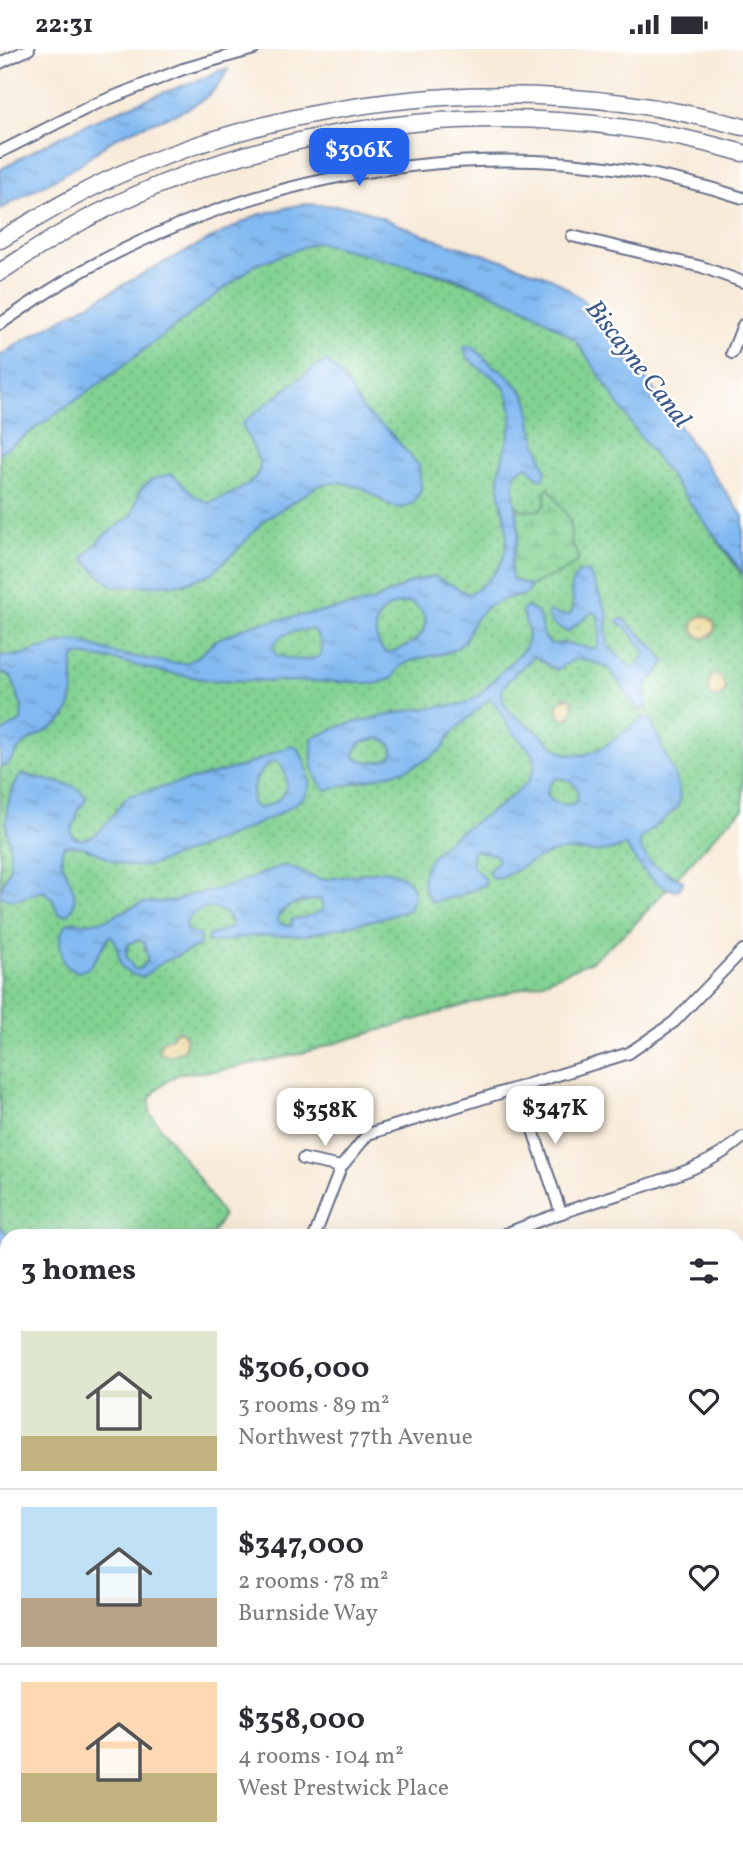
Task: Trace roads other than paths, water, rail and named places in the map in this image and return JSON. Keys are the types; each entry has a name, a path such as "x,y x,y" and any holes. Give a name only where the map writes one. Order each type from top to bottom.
{"highway":[{"path":"0,240 134,168 256,127 348,107 400,100 485,95 568,97 639,105 743,127"},
{"path":"0,272 99,213 147,190 265,150 359,128 490,119 573,121 645,131 743,153"}],"street":[{"path":"0,63 29,49"},
{"path":"0,152 93,105 183,69 254,49"},
{"path":"0,324 97,262 175,226 263,195 361,172 481,161 554,162 643,174 743,198"},
{"path":"572,236 702,267 743,282"},
{"path":"732,353 743,325"},
{"path":"317,1229 341,1167 368,1134 629,1053 674,1022 743,950"},
{"path":"519,1089 561,1213"},
{"path":"519,1229 667,1179 707,1161 743,1137"},
{"path":"303,1159 341,1167"}],"water":[{"path":"228,69 220,83 196,104 123,134 79,165 0,210 0,170 3,168 104,116"},
{"path":"302,204 355,207 440,241 553,279 583,300 635,364 743,516 743,573 639,435 576,340 530,310 459,279 317,242 255,265 102,382 0,453 0,356 159,265 257,215"},
{"path":"472,346 493,366 504,372 524,393 529,403 532,427 546,472 543,479 536,477 528,466 517,471 515,479 518,537 511,569 513,580 531,586 525,595 489,606 478,616 459,647 404,664 393,678 376,684 209,680 116,660 78,655 73,660 72,701 66,716 22,746 5,767 0,766 0,733 21,721 22,707 11,676 0,672 0,656 17,656 69,641 81,642 117,654 187,663 216,640 251,625 372,602 411,582 435,576 467,593 473,592 490,578 502,561 507,542 499,481 511,425 511,404 503,386 471,361 464,347","holes":["412,602 425,619 421,635 406,646 386,653 376,633 378,620 394,605","313,629 320,641 320,655 306,660 276,655 272,648 279,638 289,633"]},
{"path":"327,361 343,378 364,411 389,431 419,466 421,490 414,503 403,508 390,506 363,488 340,482 319,485 263,521 212,573 183,584 114,587 83,558 102,537 132,516 140,490 152,479 172,474 194,495 208,503 248,484 259,472 260,464 242,423 316,366"},
{"path":"579,572 589,572 608,614 608,646 630,667 635,667 646,653 628,629 617,621 622,618 650,643 665,662 647,686 647,708 637,709 612,672 603,665 581,659 573,660 556,670 534,656 506,683 502,692 503,699 514,715 555,747 571,755 596,751 643,718 650,719 677,781 680,796 678,807 639,840 649,861 683,881 681,887 676,891 652,879 625,845 600,852 569,850 552,853 499,879 492,878 488,872 498,860 495,855 474,850 472,863 486,880 484,885 459,896 432,902 424,887 424,872 430,859 455,835 526,784 534,765 531,752 509,727 490,698 450,735 443,748 424,761 405,770 327,790 318,780 313,767 313,738 344,725 411,710 465,704 478,696 525,648 528,633 522,611 527,607 538,613 544,636 550,644 565,643 595,649 600,637 598,614 592,612 567,632 552,623 547,616 549,611 563,616 570,614 574,607 571,588","holes":["380,738 390,743 392,756 374,762 355,758 355,751 361,742","556,778 575,785 578,794 574,804 559,804 547,796 549,785"]},
{"path":"291,746 298,748 308,774 308,790 301,799 263,822 149,866 124,864 85,848 64,846 62,863 75,898 67,915 59,914 52,899 44,891 17,900 0,895 10,865 7,808 21,774 73,786 82,792 86,798 78,809 71,830 73,837 82,839 98,833 129,796 243,766","holes":["270,762 279,762 286,778 284,792 275,802 259,808 252,804 255,781"]},
{"path":"286,866 322,880 386,870 408,881 414,894 409,910 387,917 306,935 252,936 214,943 208,941 208,936 232,927 230,919 218,909 204,909 190,916 186,923 186,930 200,936 200,945 163,962 142,977 126,971 122,966 112,936 85,970 72,970 64,963 60,946 61,935 70,922 89,923 108,919 141,903 175,901 244,881","holes":["320,899 322,910 292,919 291,926 281,924 277,919 280,913 290,906","138,940 144,942 148,960 140,969 134,969 126,956 128,944"]}],"water label":[{"name":"Biscayne Canal","path":"639,363"}]}
